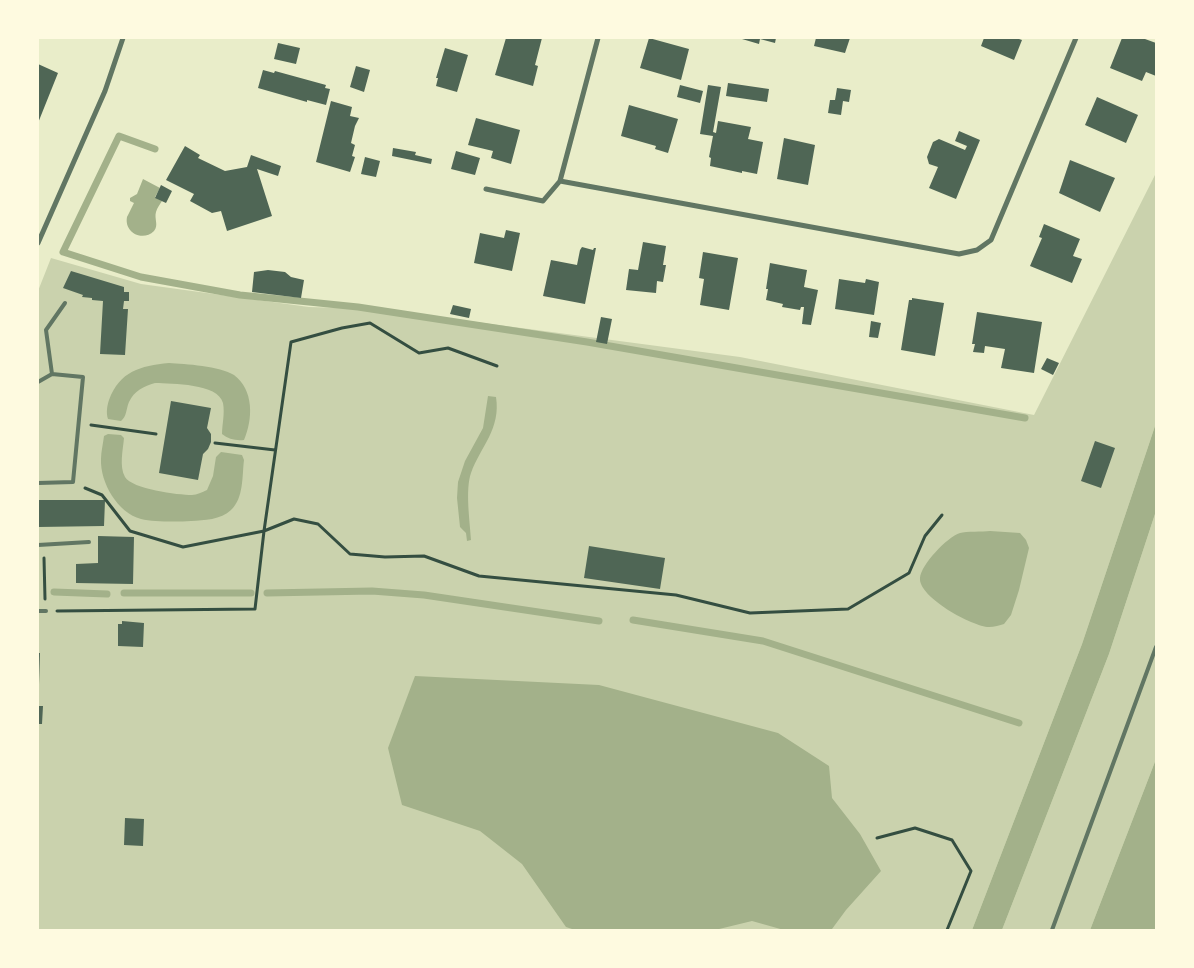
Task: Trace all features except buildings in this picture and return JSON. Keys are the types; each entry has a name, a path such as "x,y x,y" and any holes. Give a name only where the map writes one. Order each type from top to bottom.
{"street":[{"path":"38,242 105,91 123,38"},
{"path":"486,189 543,201 560,181 598,38"},
{"path":"560,181 959,254 977,250 990,240 1076,38"}],"lane":[{"path":"52,374 46,330 65,303"},
{"path":"38,382 52,374 83,377 72,482 38,484"},
{"path":"38,546 89,542"},
{"path":"38,612 46,611"},
{"path":"1052,930 1156,647"}],"path":[{"path":"44,545 46,611 255,609 264,531 291,342 342,328 370,323 419,353 448,348 497,366"},
{"path":"78,423 156,434"},
{"path":"215,443 276,450"},
{"path":"72,482 102,495 130,531 183,547 264,531 294,519 318,524 350,554 385,557 424,556 479,576 676,594 750,613 848,609 909,573 925,536 942,515"},
{"path":"878,838 915,828 952,840 971,871 947,930"}],"shaded area":[{"path":"1156,173 1156,423 1082,644 972,930 38,930 38,291 51,258 141,284 309,307 378,309 740,357 1034,415"},
{"path":"143,179 160,188 155,197 162,201 156,212 154,231 145,236 140,236 128,227 127,217 134,203 130,201 130,198 137,194"},
{"path":"169,363 220,369 234,375 241,381 250,405 249,423 244,440 232,439 222,434 224,407 219,396 204,388 183,384 155,383 147,386 131,398 121,421 108,419 109,400 119,382 125,376 140,368"},
{"path":"488,396 496,397 496,419 469,480 468,497 471,540 467,541 466,533 460,527 457,498 458,482 465,461 483,428"},
{"path":"1156,423 1156,511 1109,654 1002,930 972,930 1082,644"},
{"path":"108,434 121,435 124,438 122,453 123,473 129,481 146,488 177,494 192,495 207,490 213,476 216,457 221,452 242,455 244,460 242,480 240,493 235,505 222,516 207,520 159,521 133,516 118,504 107,487 104,478 101,468 101,454 104,436"},
{"path":"1156,511 1156,759 1090,930 1002,930 1109,654"},
{"path":"963,532 1020,533 1026,540 1029,548 1011,615 1004,624 989,627 971,622 948,610 928,594 922,586 920,578 921,572 930,559 948,540"},
{"path":"415,676 599,685 778,733 829,766 832,798 860,834 881,871 846,910 832,929 784,930 752,921 715,930 575,930 566,927 522,864 480,831 402,805 388,748"},
{"path":"1156,759 1156,930 1090,930"}],"waterway":[{"path":"155,149 119,136 63,252 141,277 240,295 358,307 587,342 1025,418"},
{"path":"267,593 372,591 424,595 599,621"},
{"path":"54,592 107,594"},
{"path":"124,593 251,593"},
{"path":"633,620 763,641 1019,723"}]}
